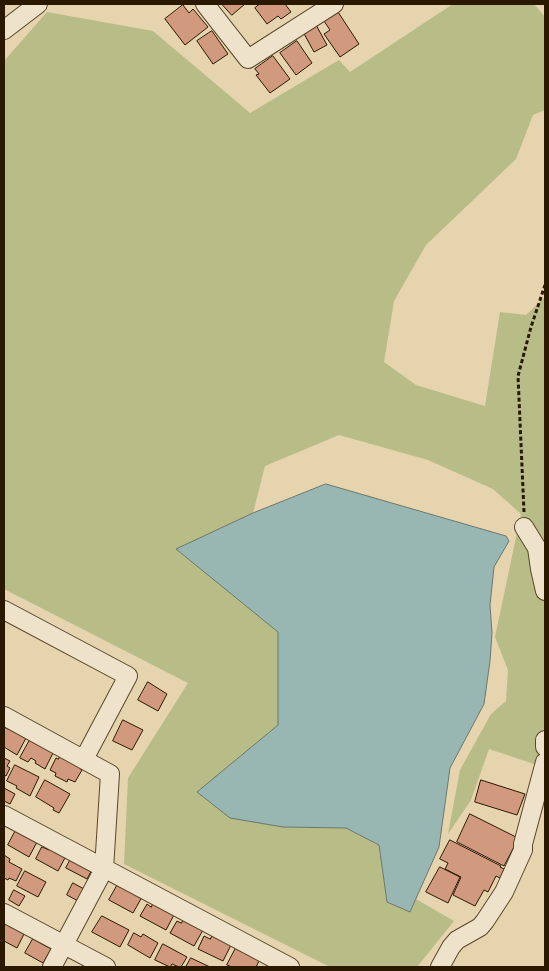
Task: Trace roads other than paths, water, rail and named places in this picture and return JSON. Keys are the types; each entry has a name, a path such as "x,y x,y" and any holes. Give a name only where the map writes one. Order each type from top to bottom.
{"street":[{"path":"4,30 38,4"},
{"path":"205,4 248,59 334,4"},
{"path":"524,527 537,548 545,591"},
{"path":"4,610 128,676 84,759"},
{"path":"4,716 110,774 104,869 52,967"},
{"path":"545,740 545,747"},
{"path":"440,967 457,940 480,927 504,892 523,850 522,844 545,762"},
{"path":"4,815 290,967"},
{"path":"4,913 106,967"}],"water":[{"path":"326,484 506,536 509,541 494,567 490,605 492,633 490,661 484,704 450,768 439,847 410,912 387,902 379,845 346,828 283,827 230,818 197,792 278,725 278,632 176,549 253,513"}]}
